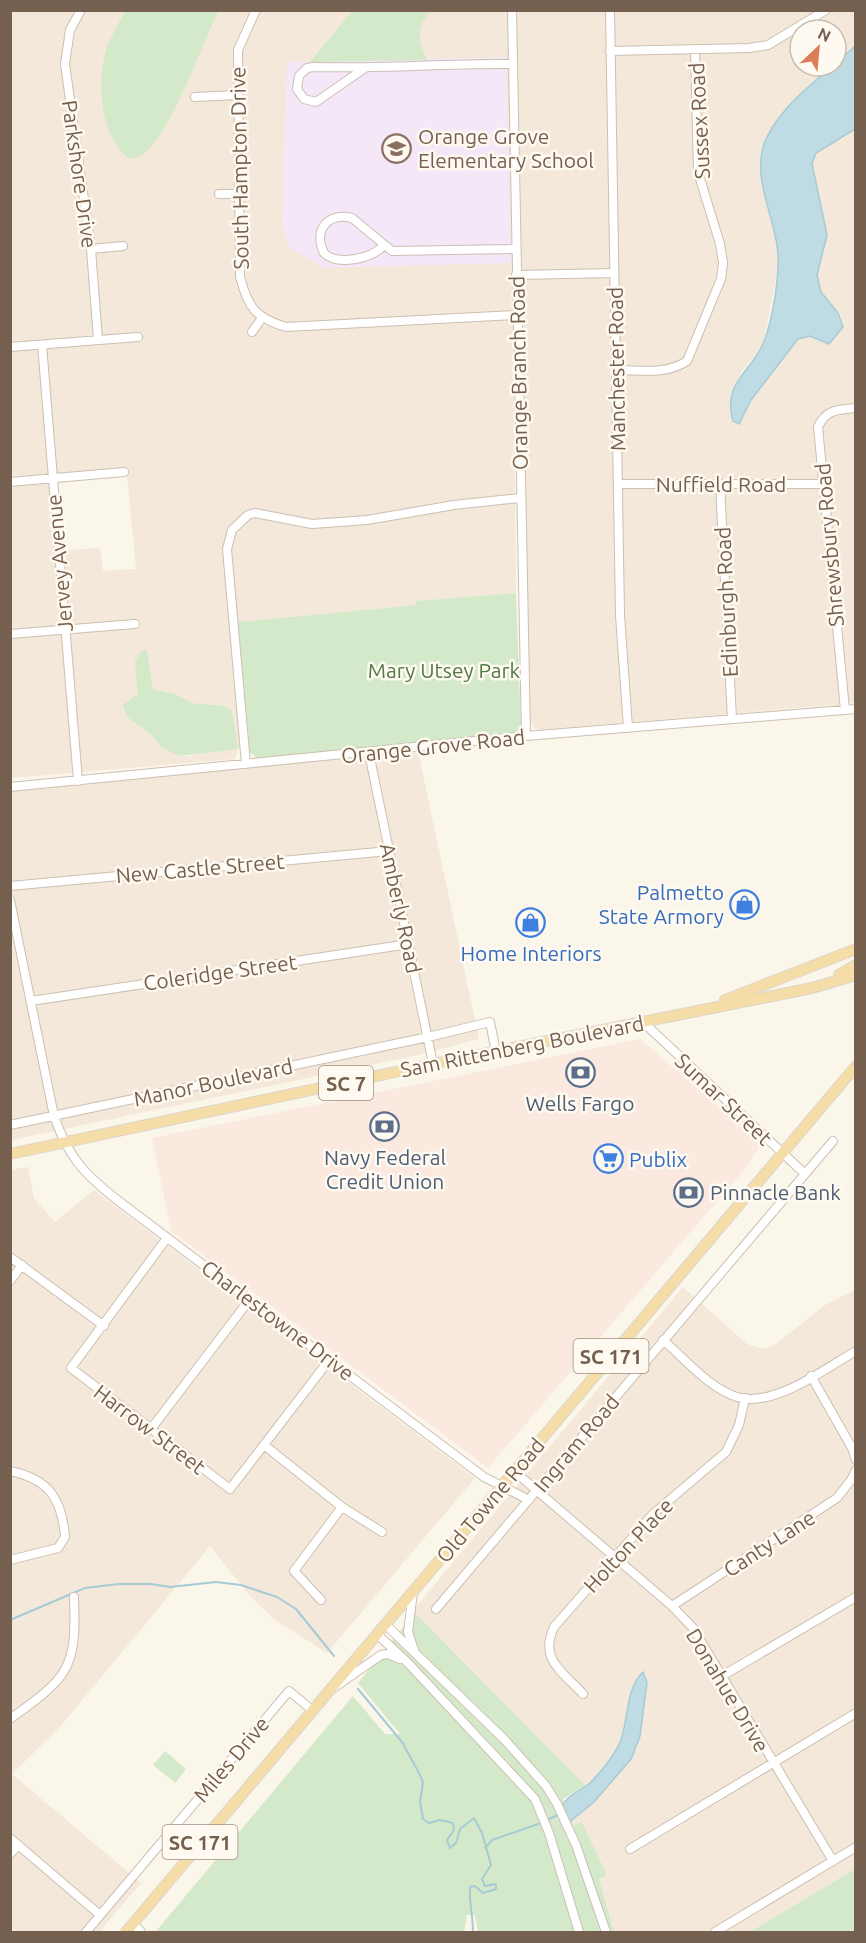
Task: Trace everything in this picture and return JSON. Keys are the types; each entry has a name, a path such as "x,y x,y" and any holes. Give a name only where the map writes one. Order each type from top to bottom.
{"main road":[{"name":"Sam Rittenberg Boulevard","path":"682,1014 764,987 855,948"},
{"path":"812,988 851,970 855,964"},
{"name":"Sam Rittenberg Boulevard","path":"10,1154 433,1064 812,988 855,975"},
{"name":"Old Towne Road","path":"126,1932 855,1067"}],"street":[{"name":"Parkshore Drive","path":"81,10 70,30 65,64 91,249 98,340"},
{"name":"South Hampton Drive","path":"256,10 238,50 240,277 251,309 262,318"},
{"name":"Orange Branch Road","path":"512,10 516,315 526,736"},
{"name":"Manchester Road","path":"610,10 620,615 628,728"},
{"path":"610,51 749,48 768,45 826,10"},
{"name":"Sussex Road","path":"616,370 663,370 676,368 687,361 721,279 720,244 698,172 695,49"},
{"path":"365,68 316,102 304,99 297,89 299,75 307,68 365,68 442,63 513,64"},
{"path":"195,97 238,95"},
{"path":"219,194 240,194"},
{"path":"383,246 372,256 334,260 324,253 319,238 322,226 336,217 352,218 383,246 392,251 515,249"},
{"path":"91,249 123,246"},
{"path":"516,275 614,273"},
{"path":"252,332 262,318 285,327 516,315"},
{"path":"10,347 138,337"},
{"name":"Jervey Avenue","path":"42,345 51,478 64,586 65,629 78,781"},
{"name":"Shrewsbury Road","path":"845,710 818,427 831,410 855,408"},
{"path":"10,482 124,472"},
{"name":"Nuffield Road","path":"618,484 824,484"},
{"name":"Edinburgh Road","path":"720,485 732,719"},
{"path":"246,764 226,549 232,530 239,522 255,513 312,524 367,520 454,505 520,498"},
{"path":"10,634 135,624"},
{"name":"Orange Grove Road","path":"10,787 526,736 855,709"},
{"name":"Amberly Road","path":"369,753 433,1064"},
{"name":"New Castle Street","path":"10,886 389,850"},
{"name":"Charlestowne Drive","path":"10,900 13,933 31,1000 54,1116 64,1144 73,1160 98,1185 500,1488 528,1500"},
{"name":"Coleridge Street","path":"31,1000 409,944"},
{"name":"Manor Boulevard","path":"10,1125 490,1022 496,1052"},
{"name":"Sumar Street","path":"644,1022 805,1174"},
{"name":"Ingram Road","path":"436,1609 833,1141"},
{"path":"10,1257 104,1326 167,1238"},
{"path":"10,1281 22,1265"},
{"path":"151,1430 250,1299"},
{"name":"Harrow Street","path":"104,1326 71,1368 230,1489 264,1445"},
{"path":"663,1340 710,1381 726,1391 745,1398 772,1398 855,1351"},
{"path":"330,1359 264,1445 342,1507 382,1532"},
{"path":"811,1376 852,1448 855,1460"},
{"name":"Holton Place","path":"583,1694 548,1654 547,1642 554,1627 653,1514 726,1452 739,1425 745,1398"},
{"path":"10,1470 40,1480 55,1498 66,1537 58,1548 10,1560"},
{"name":"Canty Lane","path":"672,1606 837,1498 851,1480 855,1470"},
{"name":"Donahue Drive","path":"514,1471 672,1606 693,1628 832,1861"},
{"path":"321,1600 294,1571 342,1507"},
{"path":"413,1592 408,1632 416,1654"},
{"path":"10,1719 57,1683 67,1670 74,1649 74,1597"},
{"path":"722,1676 855,1597"},
{"path":"386,1625 504,1739 546,1786 558,1804 576,1845 606,1932"},
{"path":"378,1635 408,1663 536,1799 549,1833 579,1932"},
{"path":"327,1692 381,1655 388,1654 408,1663"},
{"path":"408,1663 416,1654"},
{"name":"Miles Drive","path":"86,1932 290,1691 312,1710"},
{"path":"630,1849 855,1713"},
{"path":"10,1838 100,1915"},
{"path":"10,1854 18,1845"},
{"path":"715,1932 855,1847"},
{"path":"133,1923 141,1932"}],"shaded area":[{"path":"10,11 125,11 104,56 141,155 155,142 172,112 219,11 855,11 855,46 848,53 848,18 788,18 788,78 820,78 796,99 766,138 765,197 778,246 777,273 763,345 742,371 731,393 730,412 739,424 751,400 798,339 810,336 821,342 821,292 817,275 827,235 812,164 816,153 855,129 855,703 539,730 533,726 529,717 521,366 514,366 516,593 417,601 417,605 238,622 249,748 238,749 235,759 11,778","holes":["127,475 136,569 103,571 100,548 64,550 57,481","147,650 153,689 178,695 192,703 224,706 193,756 180,756 163,749 151,735 127,717 124,705 138,694"]},
{"name":"Orange Grove Elementary School","path":"506,57 511,263 324,268 290,248 282,224 287,62"},
{"path":"418,751 479,1039 418,1055 11,1140 11,791"},
{"path":"640,1039 756,1139 759,1148 743,1171 488,1468 171,1231 152,1138"},
{"path":"28,1167 34,1198 55,1222 94,1190 475,1478 327,1653 275,1620 250,1596 210,1546 59,1728 12,1774 141,1883 99,1932 11,1932 10,1170"},
{"path":"683,1287 747,1344 763,1349 776,1344 825,1305 855,1290 855,1869 750,1932 614,1932 599,1879 607,1875 580,1821 575,1826 572,1820 612,1782 640,1736 647,1682 638,1677 617,1749 591,1782 585,1785 415,1613 415,1608"}],"green space":[{"path":"353,10 432,11 423,22 420,34 427,60 310,62"},
{"path":"125,11 219,11 185,88 163,130 153,145 142,155 129,159 112,138 107,126 101,85 105,52"},
{"name":"Mary Utsey Park","path":"516,593 521,726 518,732 512,735 257,758 250,752 238,622 416,605 416,601"},
{"path":"142,650 147,650 153,689 178,695 192,703 224,706 232,711 238,749 180,756 163,749 151,735 127,717 123,705 138,694 135,661"},
{"path":"415,1613 585,1785 563,1799 574,1826 581,1821 607,1875 599,1879 614,1932 478,1932 475,1915 467,1915 464,1932 158,1932 157,1930 353,1696 385,1734 400,1734 358,1683"},
{"path":"165,1751 186,1769 175,1783 153,1765"},
{"path":"855,1869 855,1932 750,1932"}],"water":[{"path":"855,46 855,129 816,153 812,164 827,235 817,275 821,292 838,313 843,327 829,344 810,336 798,339 751,400 739,424 733,421 731,397 739,379 763,344 770,322 777,281 777,245 761,177 762,150 767,137 784,111 818,78 848,78 848,52"},
{"path":"643,1672 647,1682 640,1736 631,1759 594,1802 568,1823 562,1807 570,1796 590,1783 616,1750 623,1731 632,1689"}],"waterway":[{"path":"10,1620 85,1588 119,1584 151,1584 170,1587 216,1582 241,1585 277,1597 296,1609 334,1656"},
{"path":"358,1689 402,1742 419,1773 423,1782 420,1802 423,1819 429,1823 440,1820 453,1823 454,1830 447,1840 450,1848 456,1843 460,1829 474,1818 482,1833 491,1865 482,1879 485,1886 496,1884 496,1889 483,1893 475,1886 470,1887 473,1932"},
{"path":"547,1820 558,1815"},
{"path":"485,1848 492,1840 541,1823"}],"place":[{"name":"Orange Grove Elementary School","path":"397,148"},
{"name":"Palmetto State Armory","path":"745,904"},
{"name":"Home Interiors","path":"531,922"},
{"name":"Wells Fargo","path":"580,1072"},
{"name":"Navy Federal Credit Union","path":"385,1126"},
{"name":"Publix","path":"608,1159"},
{"name":"Pinnacle Bank","path":"689,1192"}]}
